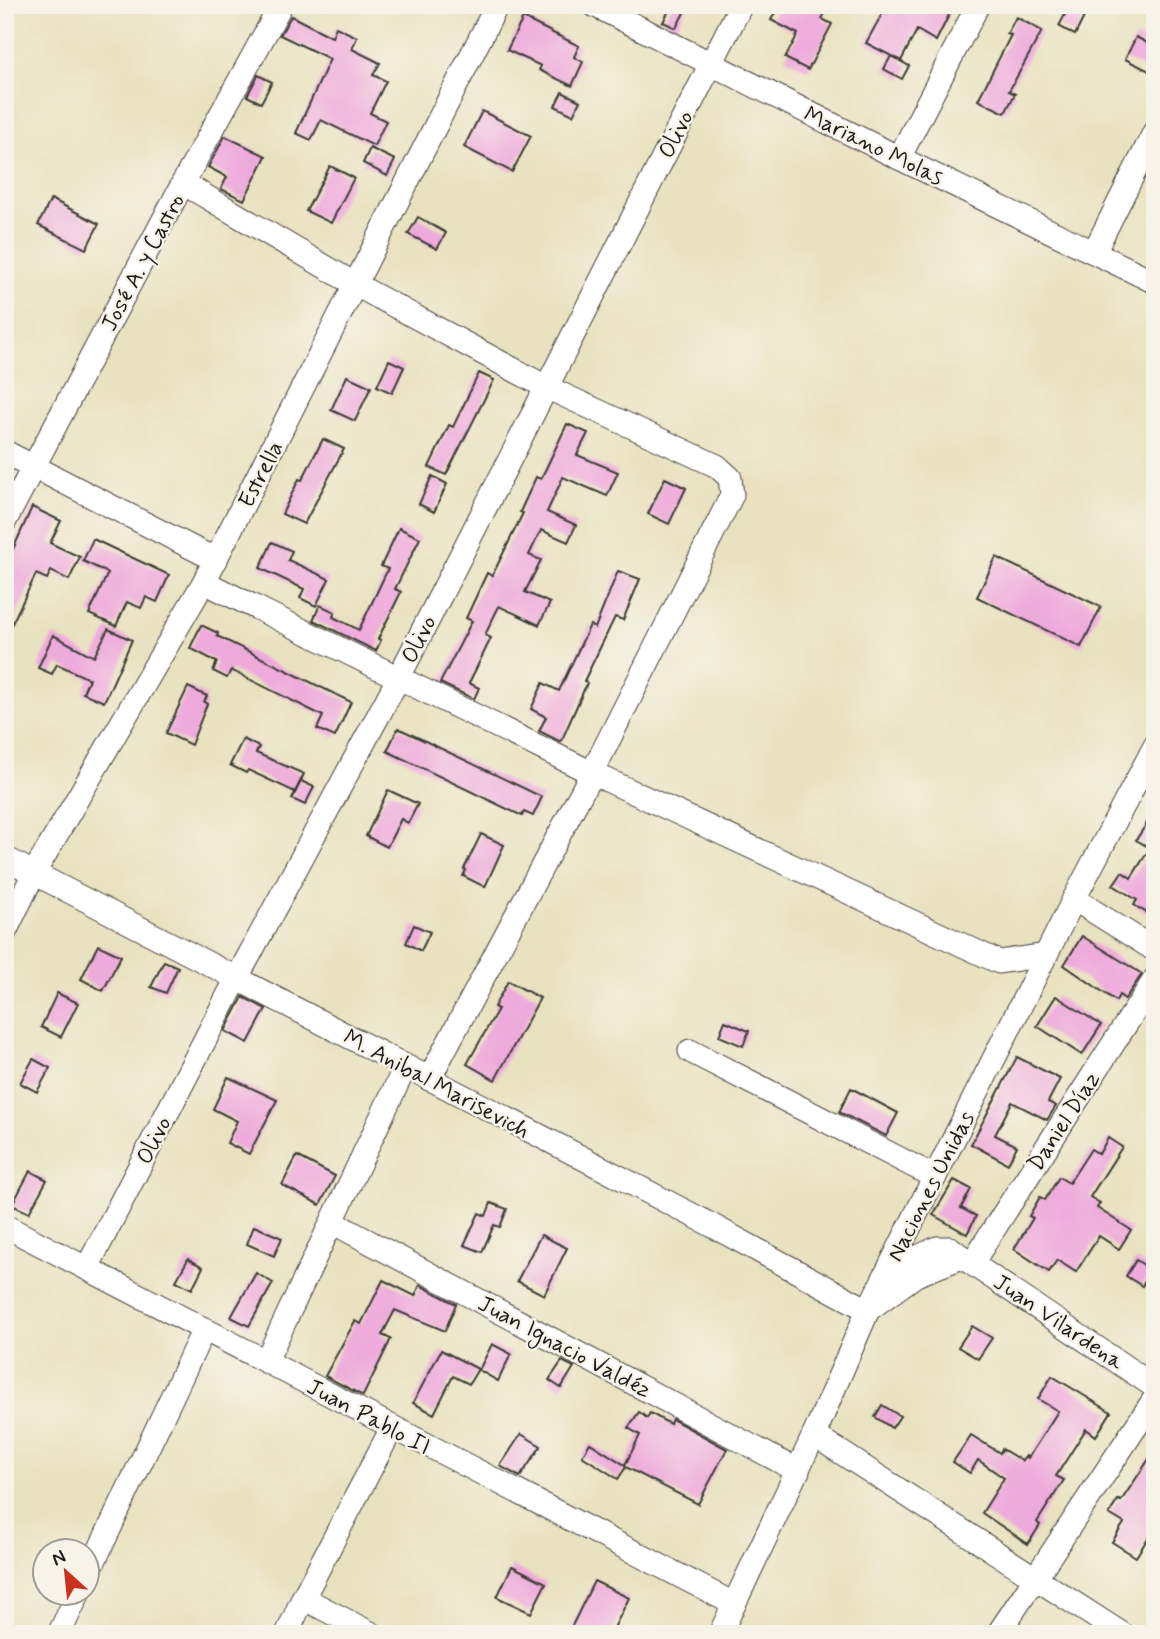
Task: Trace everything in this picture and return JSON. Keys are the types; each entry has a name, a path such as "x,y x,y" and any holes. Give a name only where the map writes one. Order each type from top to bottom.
{"street":[{"name":"José A. y Castro","path":"5,521 183,183 281,5"},
{"name":"Estrella","path":"5,932 34,873 216,560 497,5"},
{"name":"Mariano Molas","path":"594,5 710,65 1155,282"},
{"name":"Olivo","path":"87,1268 237,978 398,679 741,5"},
{"path":"899,158 978,5"},
{"path":"1094,252 1155,131"},
{"path":"183,183 356,285 545,387 716,466 730,478 732,495 592,772 429,1079"},
{"path":"5,452 216,560"},
{"path":"204,582 592,772 999,962 1046,955"},
{"name":"Naciones Unidas","path":"720,1634 798,1471 868,1310 1074,899 1155,746"},
{"name":"M. Anibal Marisevich","path":"5,858 688,1213 868,1310"},
{"path":"1074,899 1155,950"},
{"name":"Daniel Díaz","path":"967,1260 1155,979"},
{"path":"691,1051 935,1177"},
{"path":"266,1361 405,1067"},
{"name":"Juan Ignacio Valdéz","path":"332,1222 798,1471"},
{"name":"Juan Pablo II","path":"5,1226 734,1604"},
{"name":"Juan Vilardena","path":"888,1271 937,1248 950,1248 1155,1387"},
{"path":"868,1310 916,1275 967,1260"},
{"path":"102,1544 204,1329"},
{"path":"998,1634 1155,1398"},
{"path":"287,1634 392,1428"},
{"path":"814,1435 1122,1634"},
{"path":"303,1598 372,1634"},
{"path":"59,1634 71,1608"}],"building":[{"path":"672,5 688,5 676,28 663,22"},
{"path":"779,5 829,5 822,19 832,24 808,70 785,58 798,34 771,20"},
{"path":"887,5 954,5 936,41 917,30 901,61 866,43"},
{"path":"1070,5 1090,5 1075,35 1059,26"},
{"path":"291,16 332,37 336,27 357,37 352,49 380,63 373,75 386,81 370,113 386,121 374,146 321,120 311,140 296,133 330,59 280,35"},
{"path":"1016,17 1042,31 1009,91 1015,94 1005,113 978,100 1011,35 1007,34"},
{"path":"523,18 579,46 574,57 583,62 572,86 539,70 541,66 507,50"},
{"path":"1136,37 1155,47 1155,74 1125,59"},
{"path":"891,56 909,66 902,79 884,69"},
{"path":"258,75 272,82 261,103 247,96"},
{"path":"562,92 580,101 573,115 555,106"},
{"path":"482,111 531,136 512,172 464,147"},
{"path":"225,136 266,156 244,200 221,189 227,177 208,167"},
{"path":"370,148 395,160 387,176 363,163"},
{"path":"330,166 354,178 331,223 306,211"},
{"path":"51,199 99,224 86,249 38,225"},
{"path":"418,217 446,233 437,249 408,234"},
{"path":"389,360 404,367 392,393 377,386"},
{"path":"479,373 494,380 446,475 429,467 449,425 453,427"},
{"path":"347,376 371,387 355,421 331,410"},
{"path":"567,424 588,433 577,455 618,472 607,496 563,477 547,512 576,525 568,542 541,530 529,555 541,560 525,592 550,603 539,625 499,606 485,635 491,638 469,683 479,688 474,699 440,683 472,621 466,618 487,573 492,576 523,513 520,512 536,477 541,479"},
{"path":"323,439 344,449 304,524 282,514"},
{"path":"432,476 447,484 434,512 419,504"},
{"path":"665,478 686,488 669,524 648,514"},
{"path":"32,507 61,521 50,543 80,557 69,580 51,571 47,579 36,574 5,638 5,567"},
{"path":"399,528 420,538 395,589 401,592 378,639 381,640 376,651 313,620 320,605 335,612 333,617 359,630 388,569 381,566"},
{"path":"93,539 169,575 157,602 146,597 141,608 127,602 116,626 89,614 108,573 83,561"},
{"path":"272,542 292,551 288,560 329,579 316,606 300,598 304,589 260,568"},
{"path":"996,557 1101,607 1081,647 977,597"},
{"path":"618,571 640,579 623,620 615,617 584,681 587,683 561,742 539,731 546,717 531,709 543,683 559,691 590,625 595,628"},
{"path":"201,625 218,633 217,636 351,702 335,737 317,729 323,716 231,670 227,678 213,671 217,662 190,648"},
{"path":"108,629 132,640 104,702 83,693 89,679 57,664 52,674 38,668 53,635 94,657"},
{"path":"188,687 207,696 204,702 207,704 191,745 166,733"},
{"path":"398,728 542,797 533,816 524,812 522,816 387,751"},
{"path":"243,739 259,747 256,753 304,774 295,792 248,770 246,773 230,765"},
{"path":"301,781 314,787 305,805 292,799"},
{"path":"388,790 418,804 408,823 401,819 387,847 366,836"},
{"path":"1155,811 1155,900 1147,913 1134,905 1137,900 1113,885 1122,872 1131,878 1150,848 1136,840"},
{"path":"481,834 504,845 485,887 463,876"},
{"path":"414,925 430,932 421,951 406,943"},
{"path":"1082,936 1142,974 1125,999 1119,995 1116,1001 1064,965"},
{"path":"98,945 121,956 103,991 81,979"},
{"path":"164,961 178,967 166,993 151,987"},
{"path":"508,981 540,998 495,1080 467,1064 498,1009 494,1007"},
{"path":"57,993 78,1003 61,1037 41,1027"},
{"path":"1056,996 1101,1025 1082,1055 1037,1026"},
{"path":"243,997 266,1009 248,1043 225,1031"},
{"path":"725,1021 749,1031 743,1046 719,1036"},
{"path":"1017,1057 1060,1079 1048,1102 1056,1106 1047,1120 1012,1102 995,1135 1017,1146 1008,1164 971,1144"},
{"path":"33,1059 50,1068 37,1092 20,1083"},
{"path":"228,1077 277,1100 249,1154 227,1143 237,1121 213,1109"},
{"path":"851,1088 898,1113 886,1136 839,1112"},
{"path":"1108,1138 1122,1147 1090,1197 1100,1203 1097,1208 1131,1230 1119,1249 1099,1236 1076,1272 1057,1260 1049,1272 1014,1249 1033,1218 1029,1216 1040,1197 1045,1200 1059,1177 1069,1183 1091,1149 1099,1154"},
{"path":"297,1156 335,1176 320,1205 282,1185"},
{"path":"30,1171 47,1180 29,1213 12,1205"},
{"path":"954,1180 971,1189 961,1208 976,1216 967,1234 933,1215"},
{"path":"491,1203 507,1209 500,1227 494,1225 482,1252 464,1245 479,1213 486,1216"},
{"path":"254,1226 282,1238 274,1256 247,1244"},
{"path":"541,1235 567,1248 544,1295 517,1281"},
{"path":"188,1259 203,1267 192,1289 176,1281"},
{"path":"1136,1260 1152,1270 1142,1286 1126,1276"},
{"path":"256,1273 273,1283 249,1326 231,1317"},
{"path":"383,1280 415,1296 420,1285 456,1304 445,1331 395,1310 382,1335 391,1339 363,1396 325,1376 355,1321 361,1324"},
{"path":"972,1326 992,1338 978,1359 958,1347"},
{"path":"492,1344 511,1354 498,1381 479,1370"},
{"path":"441,1350 478,1369 469,1384 453,1376 434,1414 413,1403"},
{"path":"562,1361 574,1367 561,1388 549,1380"},
{"path":"1052,1376 1111,1412 1096,1436 1086,1429 1056,1476 1064,1480 1037,1522 1040,1525 1028,1544 982,1513 1004,1478 978,1460 970,1473 953,1462 971,1435 1000,1453 1002,1449 1022,1461 1026,1456 1028,1458 1058,1411 1038,1399"},
{"path":"882,1405 900,1416 892,1428 875,1417"},
{"path":"639,1412 647,1418 650,1413 670,1424 672,1419 727,1449 698,1504 626,1467 618,1479 582,1456 590,1443 625,1465 640,1435 628,1428"},
{"path":"521,1434 541,1446 520,1477 500,1466"},
{"path":"1155,1450 1155,1527 1136,1557 1112,1542 1124,1523 1109,1514 1118,1500 1121,1501"},
{"path":"512,1566 546,1583 531,1613 497,1597"},
{"path":"594,1581 629,1598 611,1634 568,1634"}]}
